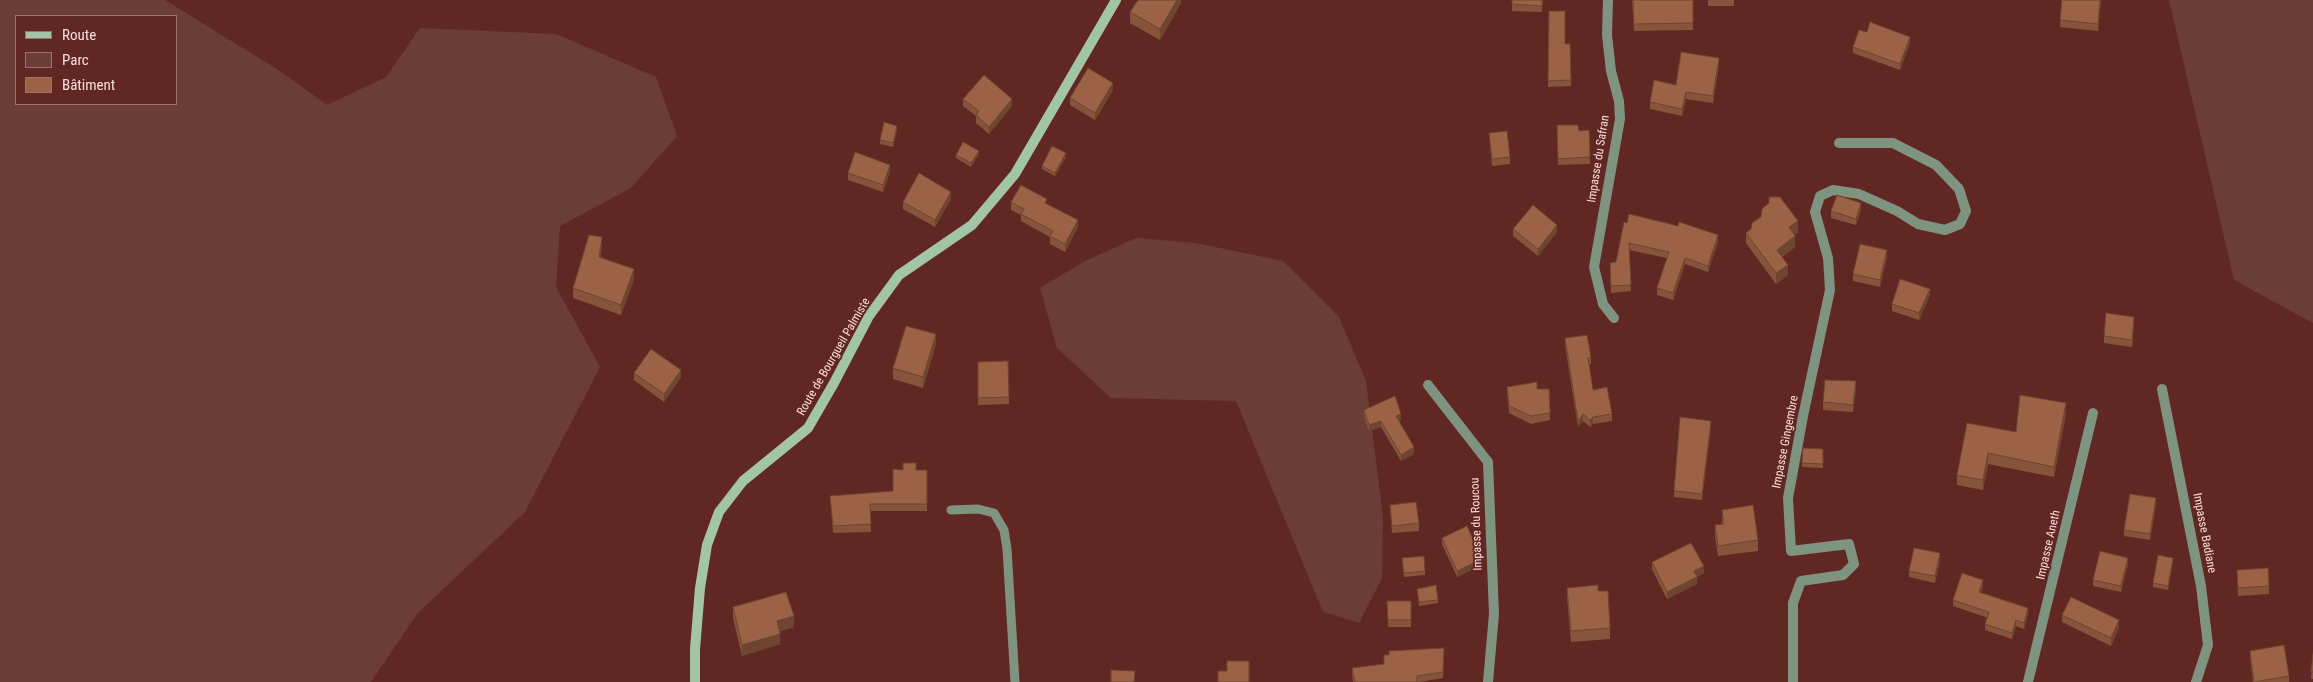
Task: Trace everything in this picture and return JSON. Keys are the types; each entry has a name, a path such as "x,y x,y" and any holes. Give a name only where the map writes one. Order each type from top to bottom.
{"street":[{"name":"Route de Bourgueil Palmiste","path":"695,682 695,649 700,588 707,545 719,512 743,481 808,428 869,316 899,275 972,225 1015,174 1116,0"},
{"name":"Impasse du Safran","path":"1608,0 1607,35 1611,70 1619,101 1620,119 1594,267 1603,304 1614,318"},
{"name":"Impasse Gingembre","path":"1793,682 1792,604 1801,581 1843,575 1854,564 1849,544 1791,551 1788,498 1803,416 1830,290 1828,258 1815,212 1820,196 1833,190 1859,194 1897,211 1918,224 1945,230 1960,224 1966,211 1959,189 1936,165 1893,143 1840,143"},
{"name":"Impasse du Roucou","path":"1428,385 1488,462 1494,614 1488,682"},
{"name":"Impasse Badiane","path":"2162,389 2201,586 2208,645 2196,682"},
{"name":"Impasse Aneth","path":"2028,682 2093,413"}],"lane":[{"path":"952,510 978,509 994,513 1004,530 1007,549 1015,682"}],"green space":[{"path":"0,0 165,0 280,71 327,105 386,77 420,28 556,34 656,77 677,136 631,188 560,226 556,287 600,367 525,512 417,614 371,682 0,682"},
{"path":"2169,0 2313,0 2313,323 2234,280"},
{"path":"1136,238 1196,243 1283,261 1339,317 1366,381 1383,517 1382,578 1359,623 1323,612 1236,401 1111,398 1057,348 1040,288 1085,261"}],"building":[{"path":"1138,0 1177,0 1160,29 1130,12"},
{"path":"1512,0 1542,0 1542,6 1512,4"},
{"path":"1633,0 1693,0 1693,23 1634,24"},
{"path":"2062,0 2100,0 2098,24 2060,20"},
{"path":"1549,11 1565,11 1565,44 1570,44 1571,80 1548,81"},
{"path":"1870,22 1910,37 1900,64 1853,47 1859,30 1867,32"},
{"path":"1681,52 1719,58 1713,96 1686,92 1682,109 1650,102 1654,80 1676,85"},
{"path":"1088,68 1113,83 1095,113 1070,98"},
{"path":"984,75 1012,99 989,127 976,115 979,111 963,99"},
{"path":"884,122 897,126 893,143 880,140"},
{"path":"1557,125 1578,125 1579,131 1589,130 1590,157 1558,159"},
{"path":"1507,131 1510,157 1492,159 1489,133"},
{"path":"963,142 979,151 971,163 956,155"},
{"path":"1052,146 1066,153 1055,173 1042,166"},
{"path":"855,152 890,165 883,185 848,173"},
{"path":"919,173 951,192 935,220 903,202"},
{"path":"1021,185 1047,199 1045,203 1078,220 1065,244 1050,236 1053,231 1021,214 1024,209 1011,202"},
{"path":"1837,195 1861,203 1856,219 1831,211"},
{"path":"1769,197 1780,197 1798,221 1789,227 1795,236 1777,250 1788,265 1776,273 1746,233 1751,229 1752,223 1761,217 1762,209 1769,203"},
{"path":"1533,205 1557,225 1538,249 1513,229"},
{"path":"1629,214 1678,226 1679,222 1718,235 1708,266 1685,258 1673,293 1657,288 1669,252 1629,243 1631,285 1611,286 1610,263 1616,262 1624,222 1627,223"},
{"path":"589,235 602,237 599,257 634,269 621,305 573,288"},
{"path":"1860,244 1887,250 1880,280 1853,274"},
{"path":"1900,279 1930,289 1919,313 1892,304"},
{"path":"2106,313 2134,317 2132,340 2104,336"},
{"path":"906,326 936,334 923,377 893,368"},
{"path":"1587,335 1591,357 1588,358 1593,390 1607,387 1612,414 1593,417 1590,420 1583,414 1578,421 1565,338"},
{"path":"651,349 681,370 664,394 634,373"},
{"path":"1008,361 1009,397 978,398 978,362"},
{"path":"1825,380 1856,381 1853,405 1823,402"},
{"path":"1537,382 1537,389 1549,389 1550,413 1531,416 1509,406 1507,387"},
{"path":"2020,395 2066,403 2054,467 1988,453 1983,480 1957,475 1967,423 2016,432"},
{"path":"1395,396 1401,414 1396,416 1414,447 1401,455 1381,421 1369,425 1364,410"},
{"path":"1680,417 1711,421 1702,494 1674,491"},
{"path":"1803,448 1823,449 1823,464 1802,463"},
{"path":"903,463 916,463 916,470 927,470 927,504 870,504 871,524 833,526 830,496 893,491 893,469 903,470"},
{"path":"2130,494 2156,498 2150,534 2124,530"},
{"path":"1416,502 1419,523 1392,526 1390,505"},
{"path":"1753,505 1758,540 1718,546 1715,525 1724,524 1722,510"},
{"path":"1467,526 1482,559 1457,571 1442,538"},
{"path":"1691,543 1704,566 1694,571 1697,577 1667,592 1652,562"},
{"path":"1914,548 1940,553 1935,576 1909,571"},
{"path":"2100,551 2128,558 2121,586 2093,580"},
{"path":"2158,555 2173,558 2168,586 2153,583"},
{"path":"1424,556 1425,571 1404,573 1402,558"},
{"path":"2268,568 2269,586 2238,588 2237,570"},
{"path":"1962,573 1983,580 1979,592 2028,608 2024,623 2016,620 2012,633 1985,624 1989,612 1953,600"},
{"path":"1436,585 1438,600 1419,602 1417,589"},
{"path":"1598,585 1598,591 1608,591 1610,628 1571,631 1567,588"},
{"path":"786,592 794,616 777,621 780,634 742,645 733,607"},
{"path":"2071,597 2119,620 2111,638 2062,615"},
{"path":"1387,601 1411,601 1411,620 1388,620"},
{"path":"2284,645 2289,676 2254,682 2250,651"},
{"path":"1444,648 1443,672 1417,676 1417,682 1355,682 1352,668 1384,664 1384,655 1389,655 1389,651"},
{"path":"2313,654 2313,672 2311,672"},
{"path":"1227,661 1249,661 1249,682 1218,682 1218,671 1227,671"},
{"path":"1111,670 1135,671 1134,682 1111,682"}]}
